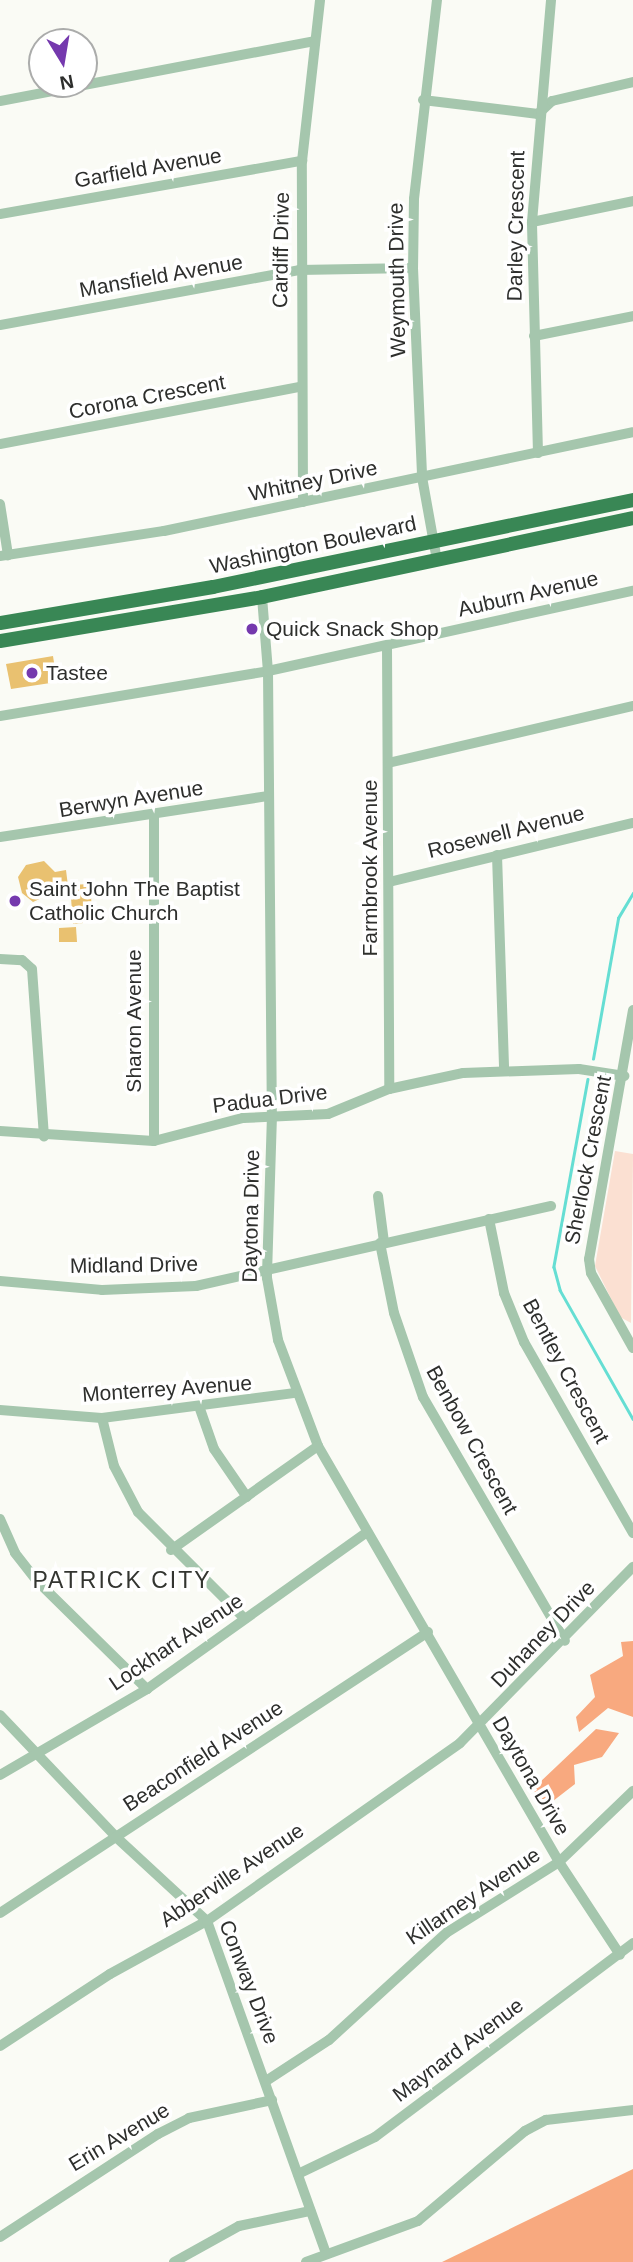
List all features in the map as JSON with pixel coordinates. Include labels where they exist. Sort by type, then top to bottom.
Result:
[{"type":"highway","name":"Washington Boulevard","points":[[0,623],[72,614],[633,499]]},
{"type":"highway","name":"Washington Boulevard","points":[[0,641],[262,597],[633,517]]},
{"type":"street","name":"Cardiff Drive","points":[[303,502],[299,270],[302,161],[320,0]]},
{"type":"street","name":"Weymouth Drive","points":[[437,0],[423,100],[413,268],[422,477],[437,560]]},
{"type":"street","name":"Darley Crescent","points":[[538,453],[532,222],[538,114],[551,0]]},
{"type":"street","points":[[0,101],[314,41]]},
{"type":"street","points":[[423,100],[538,114],[552,101],[633,82]]},
{"type":"street","name":"Garfield Avenue","points":[[0,214],[302,161]]},
{"type":"street","points":[[532,222],[633,201]]},
{"type":"street","name":"Mansfield Avenue","points":[[0,325],[299,270],[413,268]]},
{"type":"street","points":[[534,336],[633,316]]},
{"type":"street","name":"Corona Crescent","points":[[0,444],[300,387]]},
{"type":"street","name":"Whitney Drive","points":[[4,555],[164,531],[633,432]]},
{"type":"street","points":[[0,504],[4,555]]},
{"type":"street","name":"Auburn Avenue","points":[[0,716],[268,671],[633,591]]},
{"type":"street","name":"Daytona Drive","points":[[262,597],[268,671],[267,796],[272,1115],[267,1267],[278,1340],[295,1393],[318,1446],[559,1862],[620,1955]]},
{"type":"street","name":"Farmbrook Avenue","points":[[387,647],[389,1089]]},
{"type":"street","points":[[388,763],[633,706]]},
{"type":"street","name":"Berwyn Avenue","points":[[0,837],[153,816],[267,796]]},
{"type":"street","name":"Sharon Avenue","points":[[153,816],[154,1141]]},
{"type":"street","name":"Rosewell Avenue","points":[[389,882],[633,823]]},
{"type":"street","points":[[497,855],[504,1068]]},
{"type":"street","points":[[0,959],[22,961],[32,969],[44,1136]]},
{"type":"street","name":"Sherlock Crescent","points":[[633,1010],[624,1076],[589,1259],[591,1273],[629,1332],[633,1349]]},
{"type":"street","name":"Padua Drive","points":[[0,1131],[44,1136],[154,1141],[272,1115],[328,1114],[389,1089],[504,1068],[624,1076]]},
{"type":"street","name":"Benbow Crescent","points":[[378,1196],[382,1242],[394,1313],[423,1397],[565,1642]]},
{"type":"street","name":"Midland Drive","points":[[0,1281],[102,1290],[196,1286],[267,1267],[551,1206]]},
{"type":"street","name":"Bentley Crescent","points":[[489,1219],[513,1317],[633,1532]]},
{"type":"street","name":"Monterrey Avenue","points":[[0,1410],[102,1418],[200,1409],[295,1393]]},
{"type":"street","points":[[200,1409],[214,1449],[247,1497]]},
{"type":"street","points":[[102,1418],[114,1466],[138,1511],[171,1549],[246,1619]]},
{"type":"street","points":[[171,1549],[318,1446]]},
{"type":"street","points":[[0,1518],[15,1553],[36,1580],[147,1689]]},
{"type":"street","name":"Lockhart Avenue","points":[[0,1775],[147,1689],[368,1532]]},
{"type":"street","name":"Duhaney Drive","points":[[479,1726],[565,1642],[633,1567]]},
{"type":"street","name":"Beaconfield Avenue","points":[[0,1913],[428,1632]]},
{"type":"street","name":"Conway Drive","points":[[0,1715],[116,1837],[207,1921],[326,2253]]},
{"type":"street","name":"Abberville Avenue","points":[[0,2046],[110,1974],[207,1921],[479,1726]]},
{"type":"street","name":"Killarney Avenue","points":[[266,2081],[329,2040],[446,1933],[559,1862],[633,1791]]},
{"type":"street","name":"Maynard Avenue","points":[[298,2174],[375,2137],[633,1943]]},
{"type":"street","name":"Erin Avenue","points":[[0,2237],[178,2123],[272,2100]]},
{"type":"street","points":[[306,2262],[418,2221],[525,2131],[546,2120],[633,2110]]},
{"type":"street","points":[[174,2262],[239,2226],[310,2211]]},
{"type":"shaded area","points":[[615,1151],[633,1154],[631,1323],[620,1317],[595,1266]]},
{"type":"shaded area","points":[[633,1641],[633,1717],[608,1708],[579,1732],[576,1717],[595,1697],[590,1675],[623,1656],[621,1642]]},
{"type":"shaded area","points":[[596,1729],[619,1733],[602,1757],[574,1765],[575,1784],[544,1808],[534,1791],[538,1784]]},
{"type":"shaded area","points":[[633,2169],[633,2262],[442,2262]]},
{"type":"building","name":"Tastee","points":[[53,656],[57,682],[11,689],[6,664]]},
{"type":"building","points":[[44,861],[55,872],[66,870],[68,886],[33,902],[22,893],[18,877],[26,865]]},
{"type":"building","points":[[90,884],[93,922],[73,924],[70,885]]},
{"type":"building","points":[[76,927],[77,942],[59,942],[59,928]]},
{"type":"waterway","points":[[593,1059],[618,918],[633,893]]},
{"type":"waterway","points":[[588,1079],[554,1267],[560,1290],[633,1419]]},
{"type":"place","name":"Quick Snack Shop","points":[[252,629]]},
{"type":"place","name":"Tastee","points":[[32,673]]},
{"type":"place","name":"Saint John The Baptist Catholic Church","points":[[15,901]]},
{"type":"district","name":"PATRICK CITY","points":[[122,1580]]}]
